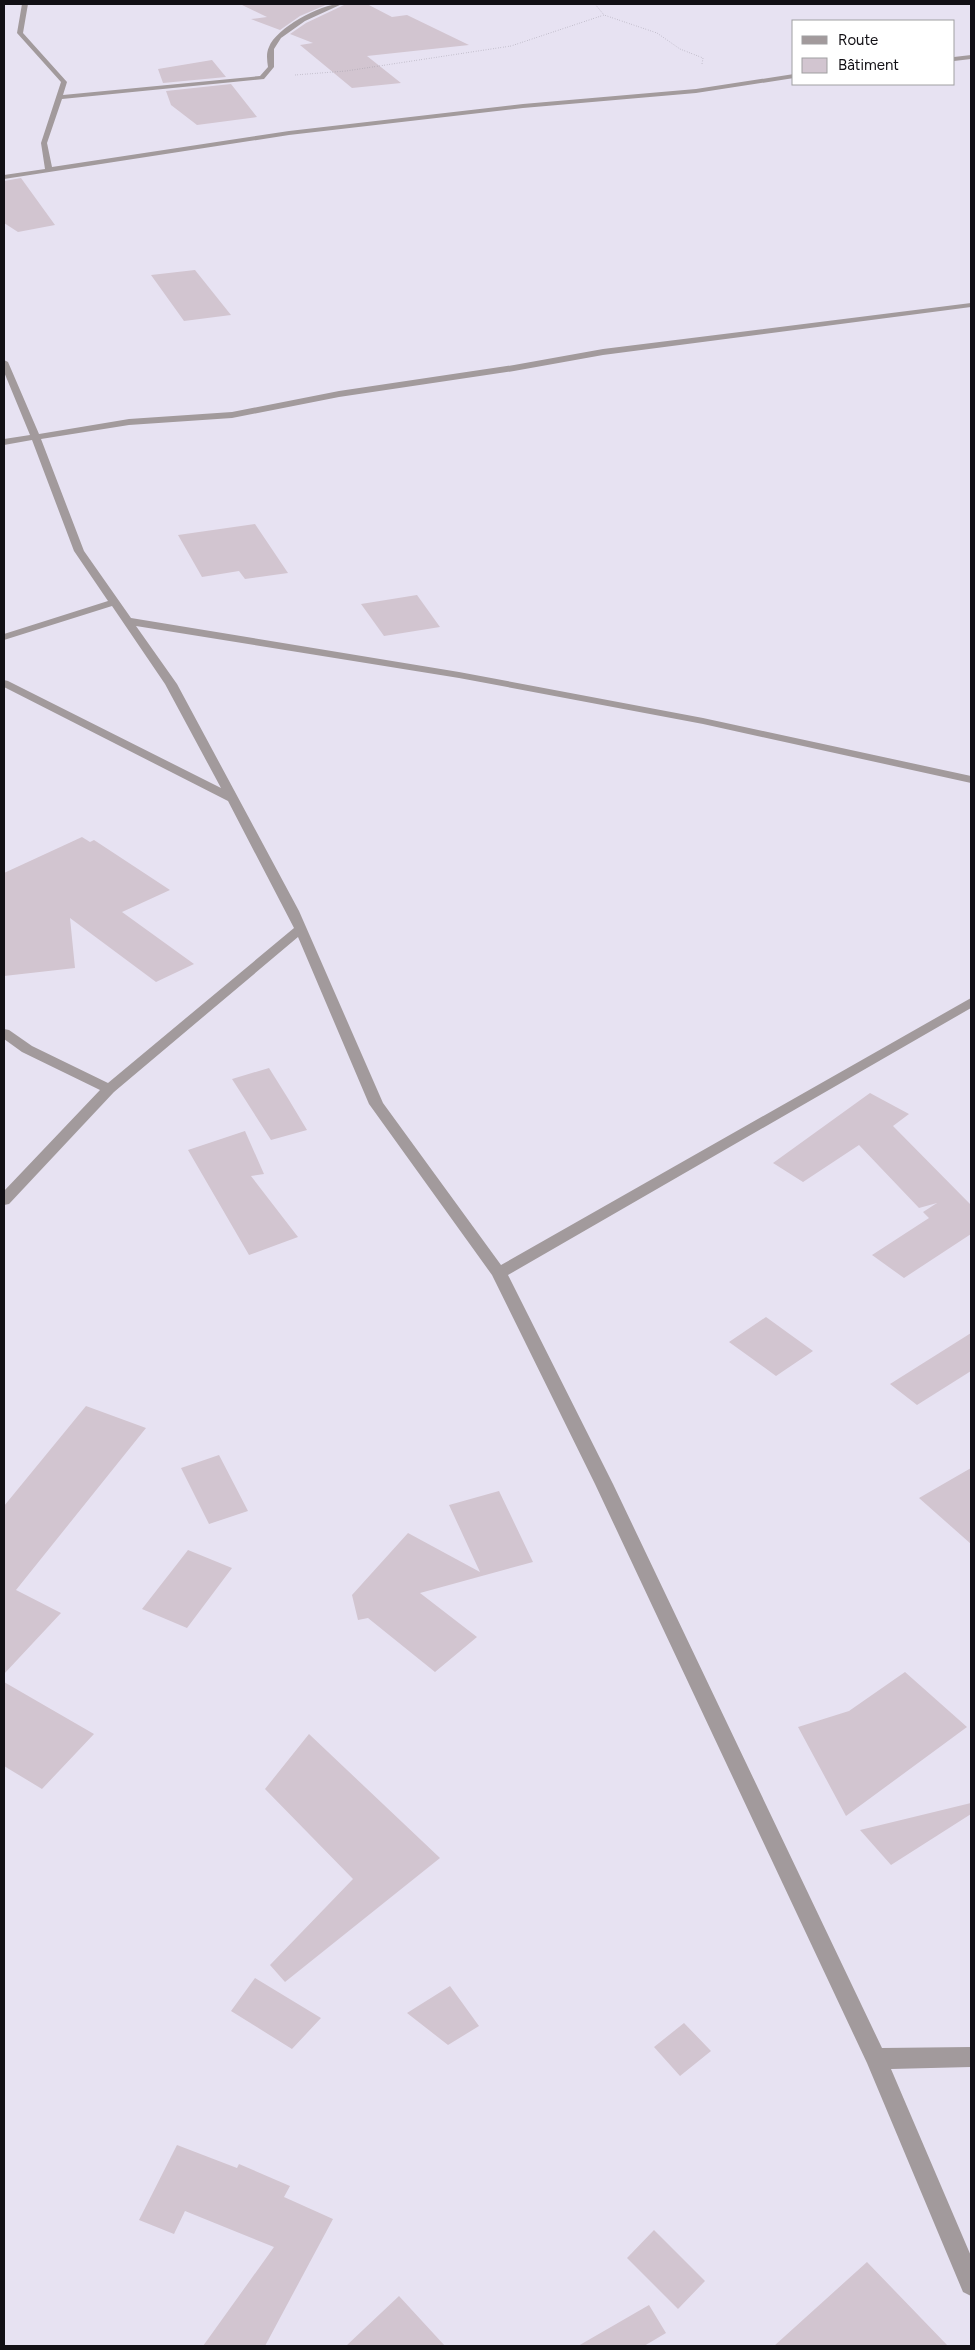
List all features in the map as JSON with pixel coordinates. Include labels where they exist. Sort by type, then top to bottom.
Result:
[{"type":"street","points":[[25,4],[20,33],[64,82],[44,143],[49,169]]},
{"type":"street","points":[[60,97],[262,78],[271,67],[270,56],[273,44],[297,22],[339,4]]},
{"type":"street","points":[[955,59],[971,57]]},
{"type":"street","points":[[4,177],[200,145],[425,116],[696,91],[792,76]]},
{"type":"street","points":[[4,442],[130,422],[232,415],[338,394],[514,368],[603,352],[971,305]]},
{"type":"street","points":[[4,362],[36,438],[79,551],[171,684],[233,799],[300,928],[376,1104],[499,1273],[604,1484],[876,2059],[971,2284]]},
{"type":"street","points":[[4,637],[114,602]]},
{"type":"street","points":[[127,621],[459,675],[702,721],[971,778]]},
{"type":"street","points":[[4,683],[233,799]]},
{"type":"street","points":[[4,1200],[109,1089],[300,928]]},
{"type":"street","points":[[499,1273],[971,1002]]},
{"type":"street","points":[[4,1033],[27,1049],[109,1089]]},
{"type":"street","points":[[876,2059],[971,2057]]},
{"type":"path","points":[[596,4],[604,16]]},
{"type":"path","points":[[262,78],[346,71],[511,46],[604,16],[656,33],[680,48],[703,58],[696,91]]},
{"type":"building","points":[[240,4],[328,4],[300,16],[280,30],[251,19],[267,17]]},
{"type":"building","points":[[367,4],[392,17],[407,15],[469,45],[367,56],[401,83],[352,88],[300,45],[313,43],[290,34],[306,23],[344,5]]},
{"type":"building","points":[[212,60],[226,77],[163,83],[158,69]]},
{"type":"building","points":[[231,84],[257,117],[197,125],[171,105],[166,91]]},
{"type":"building","points":[[21,178],[55,225],[18,232],[4,223],[4,181]]},
{"type":"building","points":[[195,270],[231,315],[184,321],[151,275]]},
{"type":"building","points":[[255,524],[288,573],[245,579],[239,571],[202,577],[178,535]]},
{"type":"building","points":[[417,595],[440,627],[384,636],[361,604]]},
{"type":"building","points":[[82,837],[90,842],[94,840],[170,890],[122,912],[194,964],[156,982],[70,918],[75,968],[4,976],[4,873]]},
{"type":"building","points":[[269,1068],[307,1130],[271,1140],[232,1079]]},
{"type":"building","points":[[870,1093],[909,1114],[893,1126],[971,1205],[971,1234],[904,1278],[872,1255],[929,1218],[923,1212],[937,1203],[919,1208],[859,1145],[803,1182],[773,1163]]},
{"type":"building","points":[[245,1131],[264,1174],[251,1176],[298,1237],[249,1255],[188,1150]]},
{"type":"building","points":[[766,1317],[813,1351],[776,1376],[729,1342]]},
{"type":"building","points":[[971,1333],[971,1371],[917,1405],[890,1384]]},
{"type":"building","points":[[86,1406],[146,1428],[16,1590],[61,1613],[4,1674],[4,1506]]},
{"type":"building","points":[[219,1455],[248,1511],[209,1524],[181,1468]]},
{"type":"building","points":[[971,1468],[971,1544],[919,1498]]},
{"type":"building","points":[[499,1491],[533,1562],[420,1593],[477,1637],[435,1672],[368,1618],[358,1620],[352,1595],[408,1533],[480,1572],[449,1505]]},
{"type":"building","points":[[188,1550],[232,1568],[187,1628],[142,1609]]},
{"type":"building","points":[[905,1672],[967,1727],[846,1816],[798,1727],[849,1711]]},
{"type":"building","points":[[4,1682],[94,1734],[42,1789],[4,1766]]},
{"type":"building","points":[[309,1734],[440,1858],[285,1982],[270,1965],[353,1879],[265,1789]]},
{"type":"building","points":[[971,1803],[971,1814],[891,1865],[860,1830]]},
{"type":"building","points":[[255,1978],[321,2018],[292,2049],[231,2011]]},
{"type":"building","points":[[450,1986],[479,2026],[448,2045],[407,2013]]},
{"type":"building","points":[[684,2023],[711,2051],[680,2076],[654,2047]]},
{"type":"building","points":[[177,2145],[237,2168],[239,2164],[290,2186],[284,2197],[333,2219],[265,2346],[203,2346],[274,2247],[185,2211],[174,2234],[139,2220]]},
{"type":"building","points":[[654,2230],[705,2281],[678,2309],[627,2258]]},
{"type":"building","points":[[867,2262],[948,2346],[774,2346]]},
{"type":"building","points":[[399,2296],[445,2346],[346,2346]]},
{"type":"building","points":[[649,2305],[666,2333],[644,2346],[578,2346]]}]
